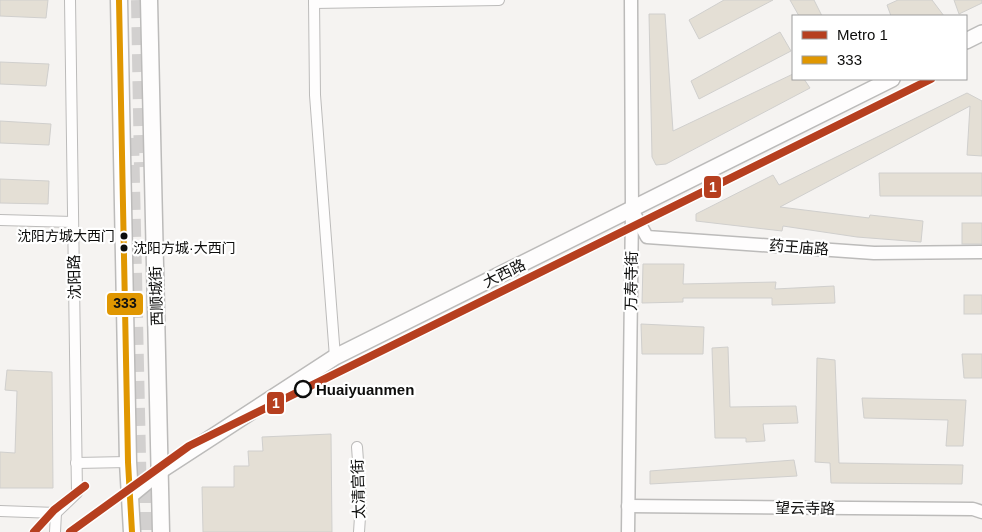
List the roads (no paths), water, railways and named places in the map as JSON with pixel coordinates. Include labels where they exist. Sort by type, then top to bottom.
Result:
[{"type":"main road","name":"西顺城街","points":[[120,0],[128,462],[132,494],[132,532]]},
{"type":"main road","name":"西顺城街","points":[[149,0],[161,532]]},
{"type":"main road","points":[[967,40],[982,33]]},
{"type":"main road","name":"大西路","points":[[132,494],[160,471],[335,357],[890,80]]},
{"type":"street","name":"沈阳路","points":[[56,512],[77,493],[70,0]]},
{"type":"street","points":[[335,357],[315,95],[314,1],[499,0]]},
{"type":"street","name":"万寿寺街","points":[[628,532],[632,210],[631,0]]},
{"type":"street","name":"药王庙路","points":[[632,210],[647,237],[874,253],[982,252]]},
{"type":"street","points":[[0,220],[73,222]]},
{"type":"street","name":"太清宫街","points":[[357,447],[361,502],[359,532]]},
{"type":"street","points":[[76,463],[128,462]]},
{"type":"street","name":"望云寺路","points":[[628,506],[973,510],[982,512]]},
{"type":"street","points":[[0,510],[56,512],[55,532]]},
{"type":"tunnel","points":[[140,0],[143,167]]},
{"type":"tunnel","points":[[130,138],[138,502]]},
{"type":"tunnel","points":[[148,485],[148,532]]},
{"type":"metro line","name":"1","points":[[70,532],[189,446],[929,80]]},
{"type":"metro line","name":"1","points":[[34,532],[54,510],[85,486]]},
{"type":"place","name":"沈阳方城大西门","points":[[124,236]]},
{"type":"place","name":"沈阳方城·大西门","points":[[124,248]]},
{"type":"place","name":"Huaiyuanmen","points":[[303,389]]}]
